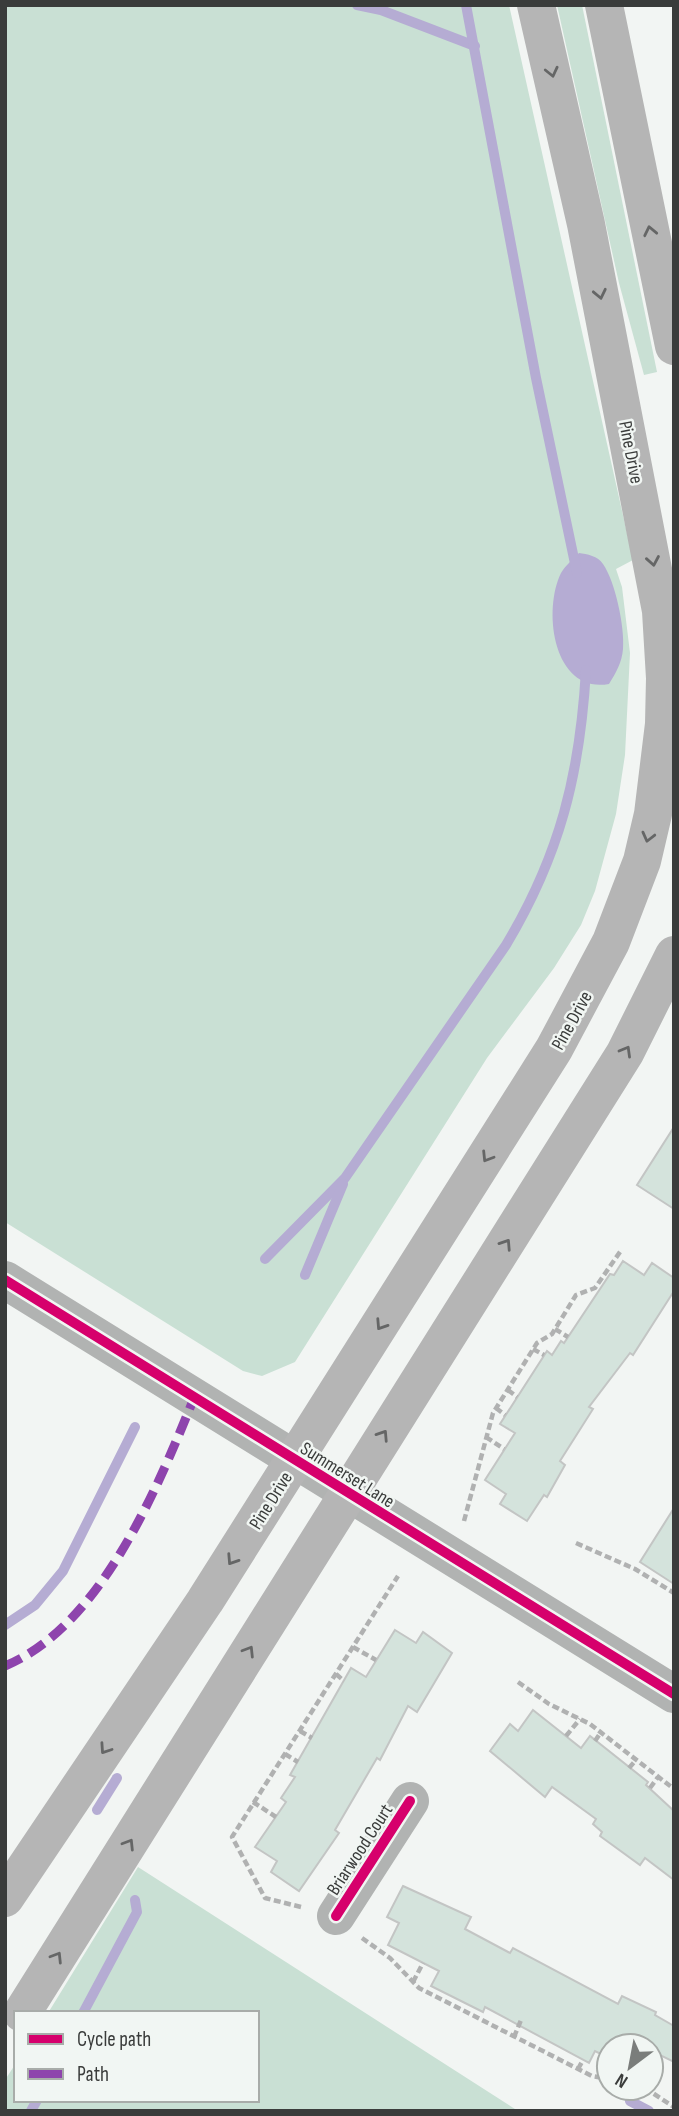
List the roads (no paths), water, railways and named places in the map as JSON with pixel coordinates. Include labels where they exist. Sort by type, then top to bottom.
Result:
[{"type":"main road","name":"Pine Drive","points":[[5,1898],[205,1601],[568,1024],[628,903],[653,814],[665,709],[663,640],[657,584],[580,198],[536,5]]},
{"type":"main road","points":[[604,5],[674,346]]},
{"type":"main road","points":[[23,2011],[625,1053],[674,955]]},
{"type":"street","name":"Summerset Lane","points":[[5,1280],[674,1695]]},
{"type":"street","name":"Briarwood Court","points":[[334,1920],[410,1801]]},
{"type":"waterway","points":[[357,5],[381,10],[475,46]]},
{"type":"waterway","points":[[466,5],[536,378],[577,573]]},
{"type":"waterway","points":[[265,1259],[345,1178],[506,945],[525,912],[564,813],[579,744],[586,670]]},
{"type":"waterway","points":[[305,1275],[343,1184]]},
{"type":"waterway","points":[[5,1625],[35,1605],[63,1571],[135,1427]]},
{"type":"waterway","points":[[97,1810],[117,1778]]},
{"type":"waterway","points":[[84,2011],[137,1912],[135,1900]]},
{"type":"waterway","points":[[31,2111],[36,2102]]},
{"type":"waterway","points":[[632,2102],[649,2111]]}]
